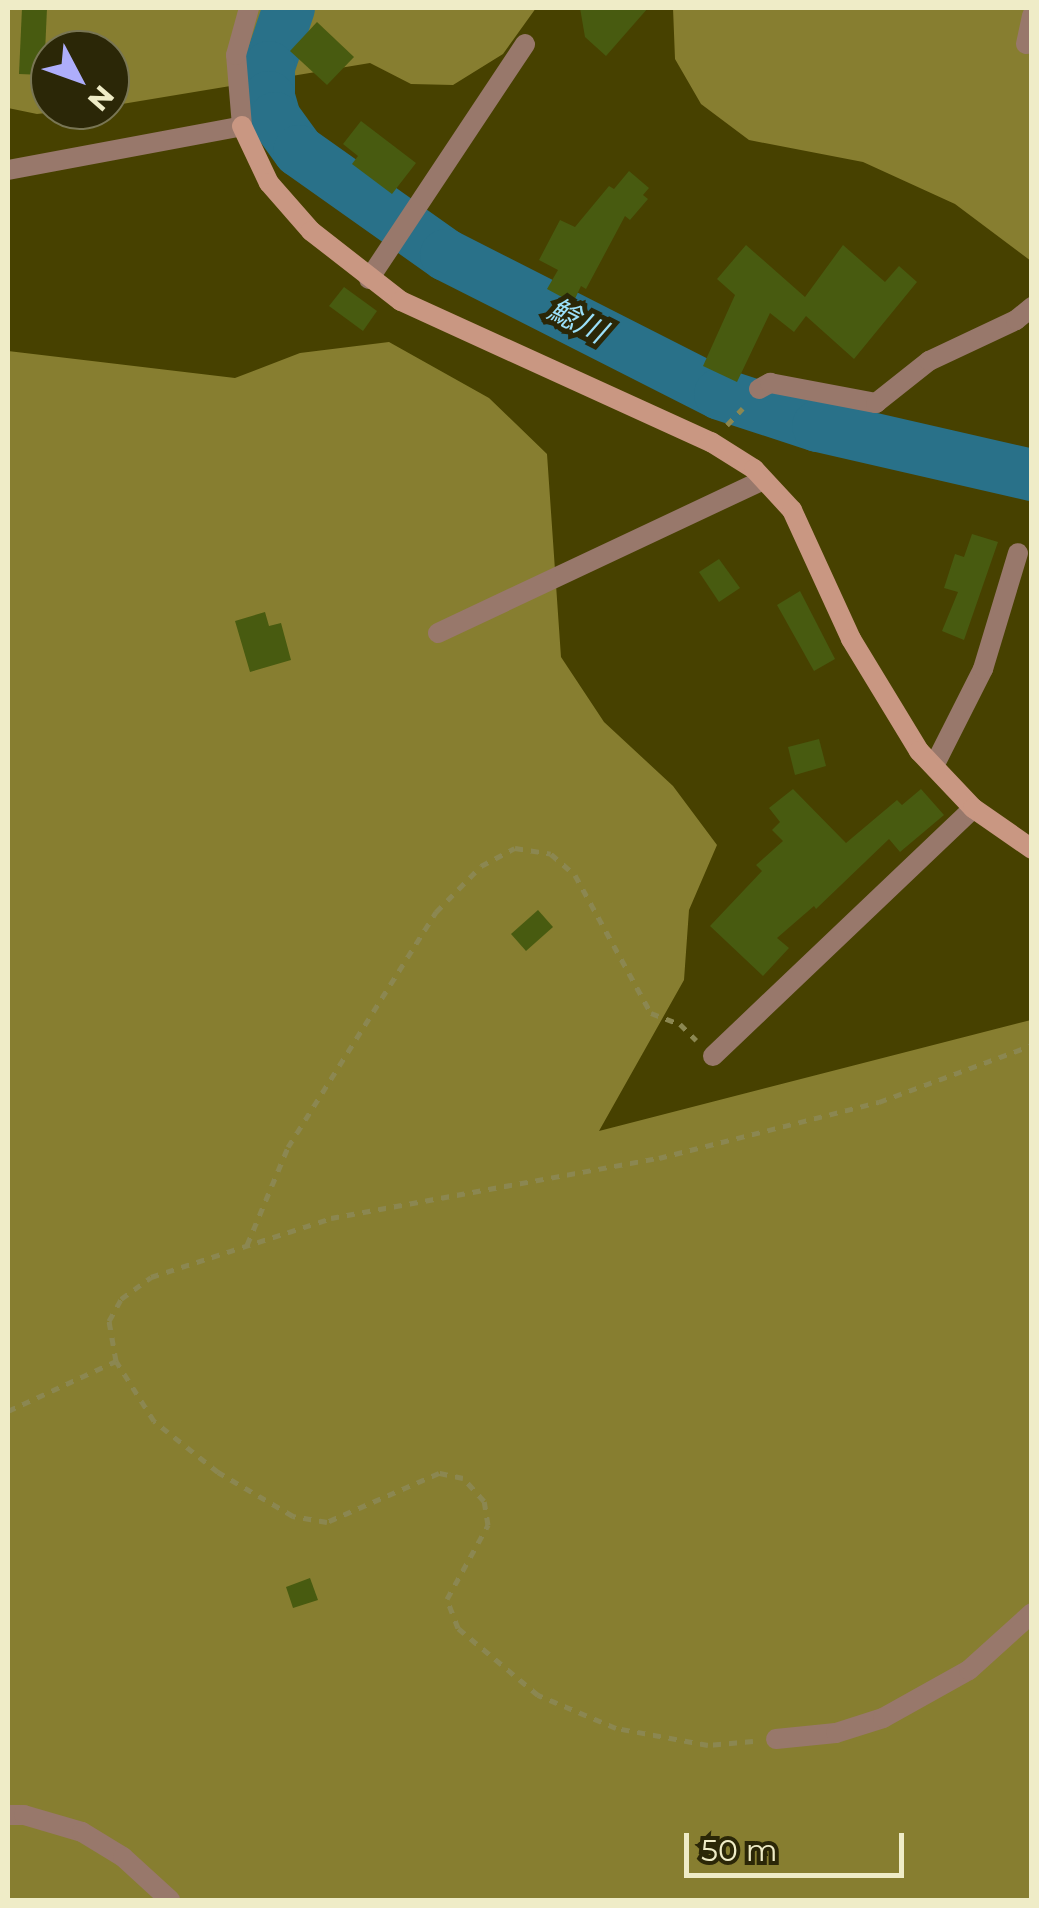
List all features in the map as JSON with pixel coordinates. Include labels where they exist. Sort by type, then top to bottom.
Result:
[{"type":"street","points":[[249,8],[236,55],[242,126],[268,183],[311,231],[401,301],[711,442],[763,480],[792,510],[851,639],[919,751],[973,808],[1032,849]]},
{"type":"street","points":[[1026,44],[1032,16]]},
{"type":"street","points":[[369,279],[526,44]]},
{"type":"street","points":[[8,170],[242,126]]},
{"type":"street","points":[[759,389],[770,383],[876,403],[929,360],[1016,320],[1032,308]]},
{"type":"street","points":[[438,633],[763,480]]},
{"type":"street","points":[[934,766],[982,669],[1018,554]]},
{"type":"street","points":[[713,1056],[973,808]]},
{"type":"street","points":[[776,1738],[836,1733],[884,1718],[969,1670],[1032,1613]]},
{"type":"street","points":[[8,1816],[24,1815],[82,1832],[123,1857],[170,1900]]},
{"type":"path","points":[[247,1246],[288,1147],[436,912],[481,866],[516,848],[551,854],[575,875],[651,1013],[680,1024],[713,1056]]},
{"type":"path","points":[[776,1738],[708,1745],[616,1728],[538,1696],[458,1628],[447,1600],[488,1525],[484,1500],[463,1478],[439,1473],[327,1522],[293,1516],[218,1472],[154,1420],[116,1361],[109,1321],[121,1299],[151,1278],[331,1218],[659,1158],[842,1111],[1032,1045]]},
{"type":"path","points":[[8,1412],[116,1361]]},
{"type":"shaded area","points":[[8,8],[536,8],[503,54],[453,85],[411,84],[370,63],[130,103],[130,30],[30,30],[30,113],[8,108]]},
{"type":"shaded area","points":[[673,8],[1031,8],[1031,261],[955,204],[863,162],[749,140],[701,104],[675,59]]},
{"type":"shaded area","points":[[389,342],[489,398],[547,454],[561,657],[604,722],[673,786],[717,845],[689,910],[684,980],[599,1131],[1031,1020],[1031,1900],[8,1900],[8,351],[235,378],[300,353]]},
{"type":"building","points":[[22,8],[47,8],[46,30],[30,30],[30,74],[19,74]]},
{"type":"building","points":[[580,8],[648,8],[606,56],[585,37]]},
{"type":"building","points":[[317,22],[354,57],[327,85],[290,51]]},
{"type":"building","points":[[361,121],[416,163],[392,194],[352,164],[358,156],[343,144]]},
{"type":"building","points":[[629,171],[649,188],[643,195],[648,199],[630,220],[625,216],[586,289],[581,286],[573,303],[547,289],[558,270],[539,260],[560,220],[575,227],[609,186],[614,189]]},
{"type":"building","points":[[746,245],[805,297],[843,245],[885,282],[899,266],[917,282],[854,359],[806,316],[794,332],[770,313],[737,382],[703,366],[735,295],[717,279]]},
{"type":"building","points":[[344,287],[377,311],[363,331],[329,306]]},
{"type":"building","points":[[972,534],[998,542],[964,640],[942,631],[958,592],[944,588],[955,554],[964,557]]},
{"type":"building","points":[[719,559],[740,588],[719,602],[699,572]]},
{"type":"building","points":[[800,591],[835,659],[814,671],[777,605]]},
{"type":"building","points":[[265,612],[269,626],[281,623],[291,660],[250,672],[235,621]]},
{"type":"building","points":[[819,739],[826,766],[795,775],[788,747]]},
{"type":"building","points":[[793,789],[846,843],[897,800],[902,805],[921,789],[944,815],[900,852],[889,839],[816,909],[814,906],[777,938],[789,948],[763,976],[710,926],[762,871],[756,865],[783,841],[772,830],[780,822],[769,808]]},
{"type":"building","points":[[538,910],[553,927],[526,951],[511,934]]},
{"type":"building","points":[[310,1578],[318,1600],[293,1608],[286,1587]]},
{"type":"waterway","name":"鯰川","points":[[289,8],[269,67],[269,97],[275,118],[299,151],[446,255],[720,394],[818,426],[1032,475]]}]
